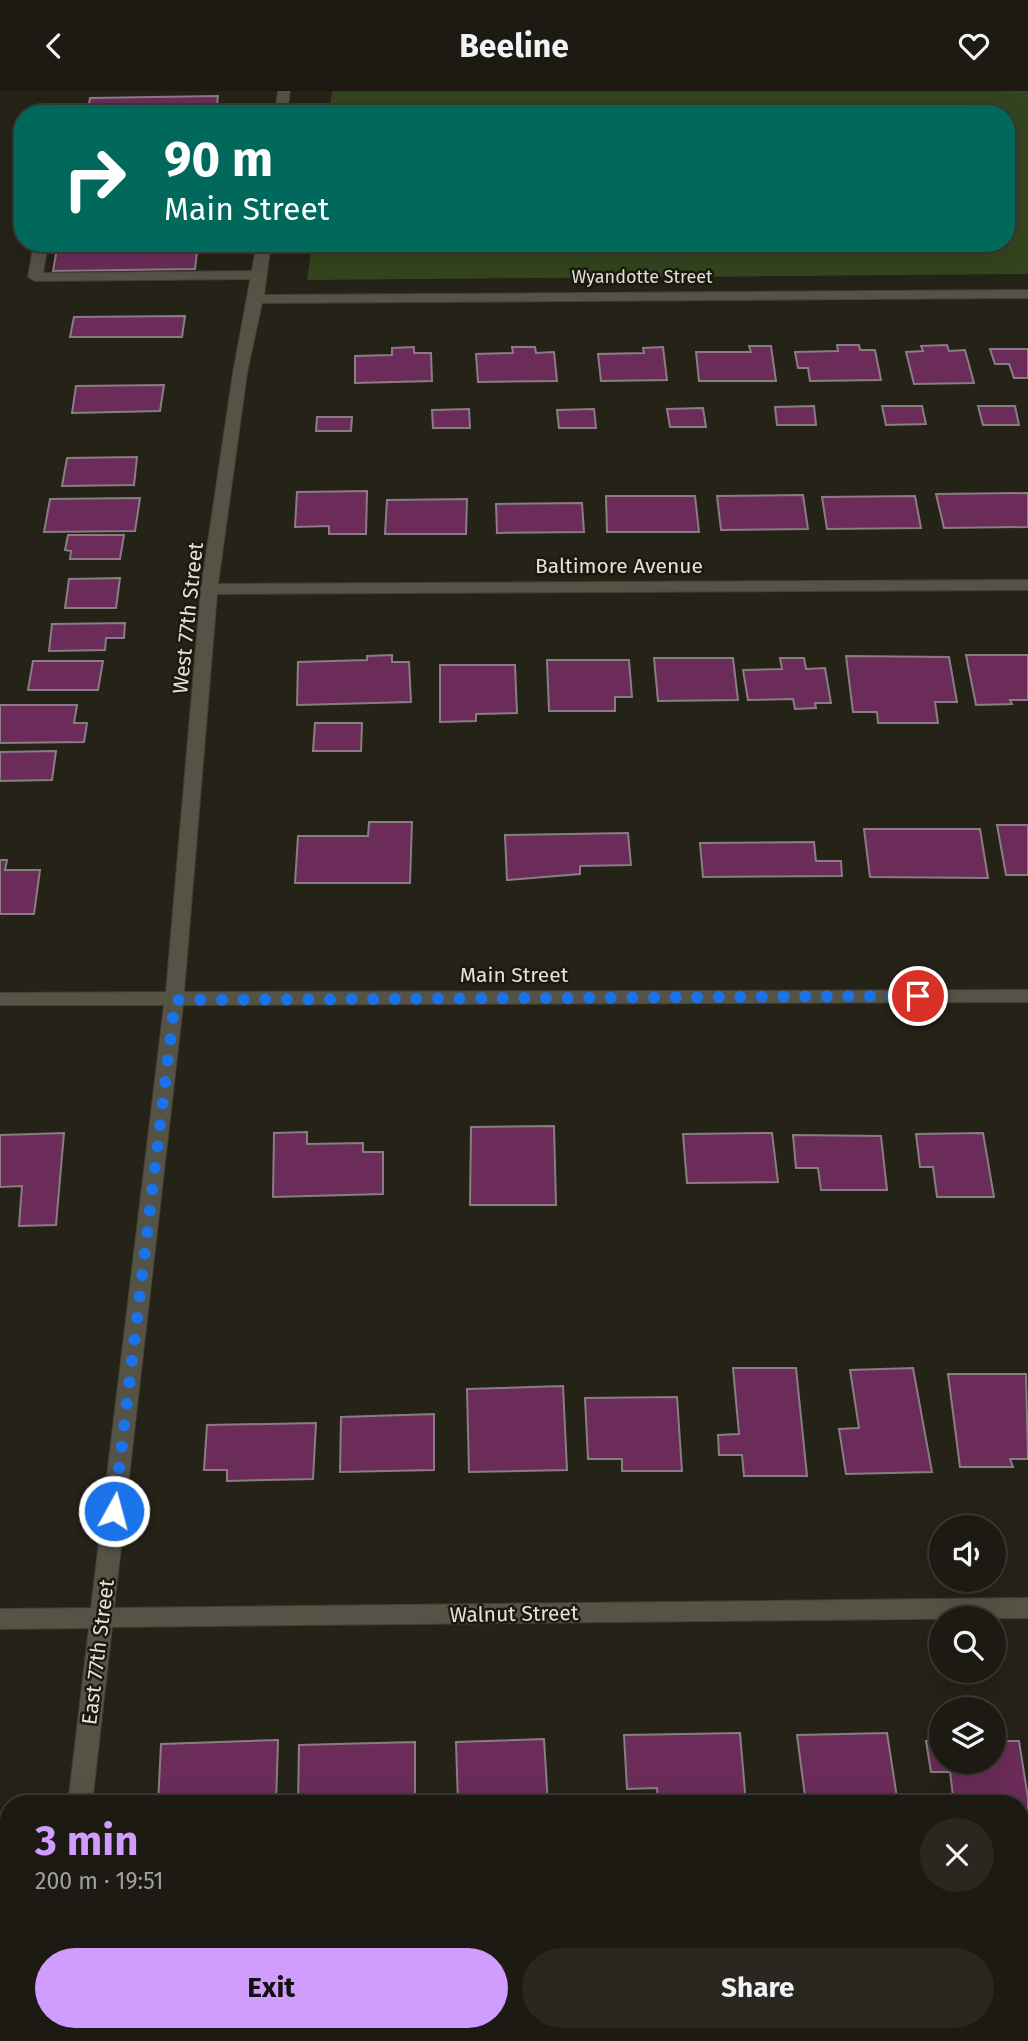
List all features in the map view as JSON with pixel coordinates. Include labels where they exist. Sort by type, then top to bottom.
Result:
[{"type":"street","points":[[39,252],[35,277],[260,275]]},
{"type":"street","name":"West 77th Street","points":[[175,1000],[209,589],[240,373],[263,252]]},
{"type":"street","name":"Wyandotte Street","points":[[256,299],[1028,294]]},
{"type":"street","name":"Baltimore Avenue","points":[[209,589],[1028,585]]},
{"type":"street","name":"Main Street","points":[[0,999],[1028,996]]},
{"type":"street","name":"East 77th Street","points":[[81,1795],[175,1000]]},
{"type":"street","name":"Walnut Street","points":[[0,1619],[1028,1608]]},
{"type":"green space","points":[[332,91],[1028,91],[1028,274],[307,280],[311,252],[1015,252],[1015,105],[330,105]]},
{"type":"building","points":[[218,96],[217,105],[89,105],[90,98]]},
{"type":"building","points":[[56,252],[197,252],[195,269],[53,271]]},
{"type":"building","points":[[185,316],[182,337],[70,337],[74,317]]},
{"type":"building","points":[[837,345],[859,345],[860,350],[875,350],[881,380],[810,381],[808,368],[798,368],[795,352],[838,351]]},
{"type":"building","points":[[947,345],[949,351],[965,350],[974,383],[914,384],[906,352],[923,351],[921,346]]},
{"type":"building","points":[[749,346],[771,346],[776,381],[699,381],[696,352],[751,352]]},
{"type":"building","points":[[414,347],[414,353],[431,353],[432,381],[355,383],[355,356],[392,355],[392,348]]},
{"type":"building","points":[[512,347],[535,347],[536,353],[554,352],[557,381],[478,382],[476,354],[513,353]]},
{"type":"building","points":[[663,347],[667,380],[601,381],[598,354],[644,353],[643,348]]},
{"type":"building","points":[[990,349],[1028,349],[1028,378],[1014,378],[1009,364],[995,364]]},
{"type":"building","points":[[164,385],[160,411],[72,413],[76,386]]},
{"type":"building","points":[[814,406],[816,425],[777,425],[775,407]]},
{"type":"building","points":[[882,406],[922,406],[926,424],[886,425]]},
{"type":"building","points":[[978,406],[1015,406],[1019,425],[983,425]]},
{"type":"building","points":[[703,408],[706,427],[670,427],[667,409]]},
{"type":"building","points":[[469,409],[470,428],[433,428],[432,410]]},
{"type":"building","points":[[594,409],[596,428],[559,428],[557,410]]},
{"type":"building","points":[[317,417],[352,417],[351,431],[316,431]]},
{"type":"building","points":[[137,457],[134,485],[62,486],[67,458]]},
{"type":"building","points":[[367,491],[366,534],[329,534],[329,526],[295,527],[297,492]]},
{"type":"building","points":[[1028,493],[1028,527],[944,528],[936,494]]},
{"type":"building","points":[[803,495],[808,529],[721,530],[717,496]]},
{"type":"building","points":[[606,496],[695,496],[699,532],[607,532]]},
{"type":"building","points":[[915,496],[921,528],[827,529],[822,497]]},
{"type":"building","points":[[140,498],[135,531],[44,532],[50,499]]},
{"type":"building","points":[[467,499],[466,534],[385,534],[387,500]]},
{"type":"building","points":[[582,503],[584,532],[497,533],[496,504]]},
{"type":"building","points":[[68,535],[124,535],[120,559],[70,559],[71,551],[65,550]]},
{"type":"building","points":[[120,578],[116,608],[65,608],[69,579]]},
{"type":"building","points":[[125,623],[124,638],[106,638],[105,650],[49,651],[52,624]]},
{"type":"building","points":[[392,655],[392,662],[409,662],[411,702],[297,705],[298,662],[367,660],[367,656]]},
{"type":"building","points":[[966,655],[1028,655],[1028,700],[1010,700],[1012,704],[976,705]]},
{"type":"building","points":[[846,656],[949,657],[957,702],[935,702],[938,723],[878,723],[877,712],[853,712]]},
{"type":"building","points":[[654,658],[733,658],[738,700],[658,701]]},
{"type":"building","points":[[780,658],[804,658],[806,669],[825,668],[831,703],[815,703],[816,708],[795,709],[793,699],[748,700],[743,670],[782,669]]},
{"type":"building","points":[[547,660],[629,660],[632,697],[615,697],[615,711],[549,711]]},
{"type":"building","points":[[33,661],[103,661],[98,690],[28,690]]},
{"type":"building","points":[[440,665],[515,665],[517,713],[476,714],[476,721],[440,722]]},
{"type":"building","points":[[0,705],[77,705],[74,723],[87,723],[84,742],[0,743]]},
{"type":"building","points":[[315,723],[362,723],[361,751],[313,751]]},
{"type":"building","points":[[56,751],[52,780],[0,781],[0,752]]},
{"type":"building","points":[[369,822],[412,822],[410,883],[295,883],[298,836],[368,836]]},
{"type":"building","points":[[997,825],[1028,825],[1028,875],[1006,875]]},
{"type":"building","points":[[864,829],[980,829],[988,878],[870,877]]},
{"type":"building","points":[[628,833],[631,865],[580,866],[580,874],[507,880],[505,835]]},
{"type":"building","points":[[814,842],[816,861],[841,861],[842,876],[703,877],[700,843]]},
{"type":"building","points":[[0,860],[7,860],[5,870],[40,870],[34,914],[0,914]]},
{"type":"building","points":[[554,1126],[556,1205],[470,1205],[471,1127]]},
{"type":"building","points":[[307,1132],[307,1144],[363,1143],[363,1152],[383,1152],[383,1194],[273,1197],[274,1133]]},
{"type":"building","points":[[64,1133],[56,1225],[19,1226],[22,1186],[0,1187],[0,1135]]},
{"type":"building","points":[[772,1133],[778,1182],[687,1183],[683,1134]]},
{"type":"building","points":[[983,1133],[994,1197],[937,1197],[933,1167],[920,1167],[916,1134]]},
{"type":"building","points":[[793,1135],[881,1136],[887,1190],[821,1190],[818,1168],[796,1168]]},
{"type":"building","points":[[733,1368],[796,1368],[807,1476],[744,1476],[742,1455],[719,1455],[718,1435],[739,1434]]},
{"type":"building","points":[[913,1368],[932,1472],[846,1474],[839,1429],[859,1428],[850,1370]]},
{"type":"building","points":[[948,1374],[1026,1374],[1028,1459],[1010,1459],[1013,1467],[960,1467]]},
{"type":"building","points":[[563,1386],[567,1470],[469,1472],[467,1389]]},
{"type":"building","points":[[677,1397],[682,1471],[622,1471],[622,1459],[588,1459],[585,1398]]},
{"type":"building","points":[[434,1414],[434,1470],[340,1472],[341,1417]]},
{"type":"building","points":[[316,1423],[313,1479],[227,1481],[227,1470],[204,1470],[207,1425]]},
{"type":"building","points":[[740,1733],[745,1795],[657,1795],[657,1788],[627,1789],[624,1735]]},
{"type":"building","points":[[887,1733],[897,1795],[805,1795],[797,1735]]},
{"type":"building","points":[[544,1739],[547,1795],[458,1795],[456,1742]]},
{"type":"building","points":[[278,1740],[276,1795],[158,1795],[161,1744]]},
{"type":"building","points":[[1006,1741],[1019,1741],[1028,1795],[953,1795],[950,1774],[1006,1774]]},
{"type":"building","points":[[415,1742],[415,1795],[298,1795],[299,1745]]},
{"type":"route","points":[[114,1511],[175,1000],[918,996]]}]
